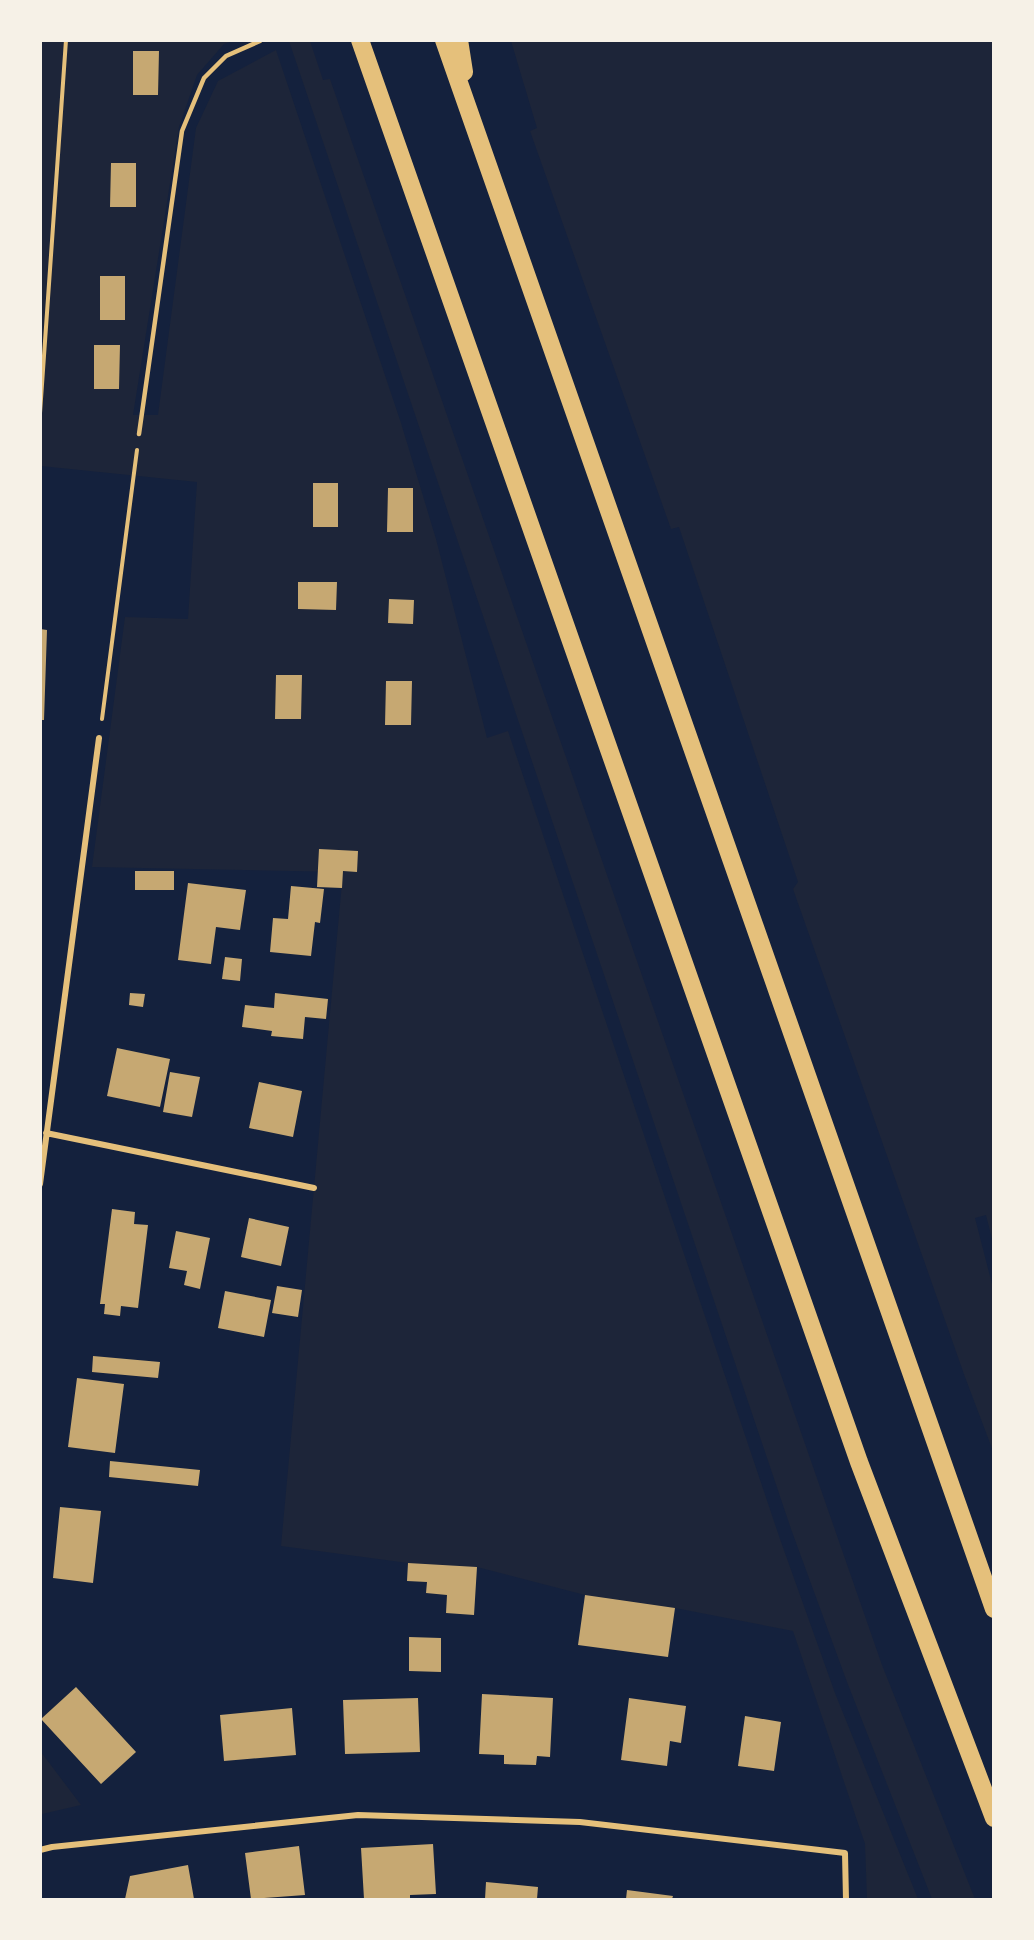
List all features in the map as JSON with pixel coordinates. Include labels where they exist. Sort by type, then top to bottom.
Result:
[{"type":"highway","points":[[360,40],[859,1462],[993,1818]]},
{"type":"highway","points":[[444,40],[993,1609]]},
{"type":"highway","points":[[459,40],[473,124]]},
{"type":"street","points":[[40,1184],[99,738]]},
{"type":"street","points":[[46,1133],[314,1188]]},
{"type":"street","points":[[40,1850],[358,1815],[580,1822],[845,1853],[846,1899]]},
{"type":"lane","points":[[139,434],[182,130],[204,78],[226,56],[260,41]]},
{"type":"path","points":[[40,413],[66,40]]},
{"type":"path","points":[[99,738],[139,434]]},
{"type":"shaded area","points":[[40,41],[233,41],[224,44],[197,75],[179,127],[133,415],[158,415],[196,128],[218,81],[276,50],[401,423],[436,539],[487,738],[508,731],[780,1539],[835,1693],[918,1899],[867,1899],[865,1844],[793,1631],[675,1608],[585,1595],[477,1567],[408,1563],[281,1546],[343,872],[92,867],[125,617],[188,619],[197,482],[41,466]]},
{"type":"shaded area","points":[[289,41],[310,41],[323,80],[330,79],[882,1665],[975,1899],[932,1899],[847,1682],[791,1529]]},
{"type":"shaded area","points":[[511,41],[993,41],[993,1243],[986,1215],[975,1218],[993,1288],[993,1451],[793,889],[798,882],[679,527],[671,529],[530,131],[537,128]]},
{"type":"shaded area","points":[[41,1752],[81,1805],[42,1814],[40,1812]]},
{"type":"building","points":[[133,51],[159,51],[158,95],[133,95]]},
{"type":"building","points":[[111,163],[136,163],[136,207],[110,207]]},
{"type":"building","points":[[100,276],[125,276],[125,320],[100,320]]},
{"type":"building","points":[[94,345],[120,345],[119,389],[94,389]]},
{"type":"building","points":[[313,483],[338,483],[338,527],[313,527]]},
{"type":"building","points":[[388,488],[413,488],[413,532],[387,532]]},
{"type":"building","points":[[298,582],[337,582],[336,610],[298,609]]},
{"type":"building","points":[[389,599],[414,600],[413,624],[388,623]]},
{"type":"building","points":[[40,629],[47,630],[44,720],[40,720]]},
{"type":"building","points":[[276,675],[302,675],[301,719],[275,719]]},
{"type":"building","points":[[386,681],[412,681],[411,725],[385,725]]},
{"type":"building","points":[[319,849],[358,851],[357,872],[343,871],[342,888],[317,887]]},
{"type":"building","points":[[135,871],[174,871],[174,890],[135,890]]},
{"type":"building","points":[[188,883],[246,890],[240,930],[216,927],[211,964],[178,960]]},
{"type":"building","points":[[291,886],[324,889],[320,923],[315,922],[311,956],[270,952],[273,918],[288,919]]},
{"type":"building","points":[[225,957],[242,959],[240,981],[222,979]]},
{"type":"building","points":[[130,993],[145,994],[143,1007],[129,1005]]},
{"type":"building","points":[[275,993],[328,999],[326,1019],[305,1017],[303,1039],[271,1036],[272,1031],[242,1027],[245,1005],[274,1008]]},
{"type":"building","points":[[117,1048],[170,1059],[160,1107],[107,1096]]},
{"type":"building","points":[[170,1072],[200,1077],[192,1117],[163,1112]]},
{"type":"building","points":[[259,1082],[302,1091],[293,1137],[249,1128]]},
{"type":"building","points":[[112,1209],[135,1212],[134,1224],[148,1225],[138,1308],[121,1306],[120,1316],[104,1314],[105,1304],[100,1304]]},
{"type":"building","points":[[249,1218],[289,1227],[281,1266],[241,1257]]},
{"type":"building","points":[[176,1231],[210,1238],[200,1289],[184,1285],[187,1271],[169,1268]]},
{"type":"building","points":[[277,1286],[302,1290],[298,1317],[272,1313]]},
{"type":"building","points":[[225,1291],[271,1300],[264,1337],[218,1328]]},
{"type":"building","points":[[93,1356],[160,1362],[158,1378],[92,1372]]},
{"type":"building","points":[[77,1378],[124,1384],[115,1453],[68,1447]]},
{"type":"building","points":[[110,1461],[200,1470],[198,1486],[109,1477]]},
{"type":"building","points":[[60,1507],[101,1511],[93,1583],[53,1578]]},
{"type":"building","points":[[408,1563],[477,1567],[474,1615],[446,1613],[447,1595],[426,1593],[427,1582],[407,1581]]},
{"type":"building","points":[[585,1595],[675,1608],[668,1657],[578,1645]]},
{"type":"building","points":[[409,1637],[441,1638],[441,1672],[409,1671]]},
{"type":"building","points":[[76,1687],[136,1752],[101,1784],[41,1719]]},
{"type":"building","points":[[482,1694],[553,1698],[550,1757],[537,1756],[536,1765],[504,1764],[504,1755],[479,1754]]},
{"type":"building","points":[[418,1698],[420,1752],[345,1754],[343,1700]]},
{"type":"building","points":[[629,1698],[686,1706],[681,1743],[670,1741],[667,1766],[621,1760]]},
{"type":"building","points":[[292,1708],[296,1755],[224,1761],[220,1715]]},
{"type":"building","points":[[745,1716],[781,1722],[774,1771],[738,1766]]},
{"type":"building","points":[[433,1844],[436,1894],[410,1895],[410,1899],[364,1899],[361,1848]]},
{"type":"building","points":[[299,1846],[305,1895],[251,1899],[245,1853]]},
{"type":"building","points":[[188,1865],[194,1899],[125,1899],[130,1876]]},
{"type":"building","points":[[486,1882],[538,1887],[537,1899],[485,1899]]},
{"type":"building","points":[[627,1890],[673,1896],[672,1899],[626,1899]]}]
